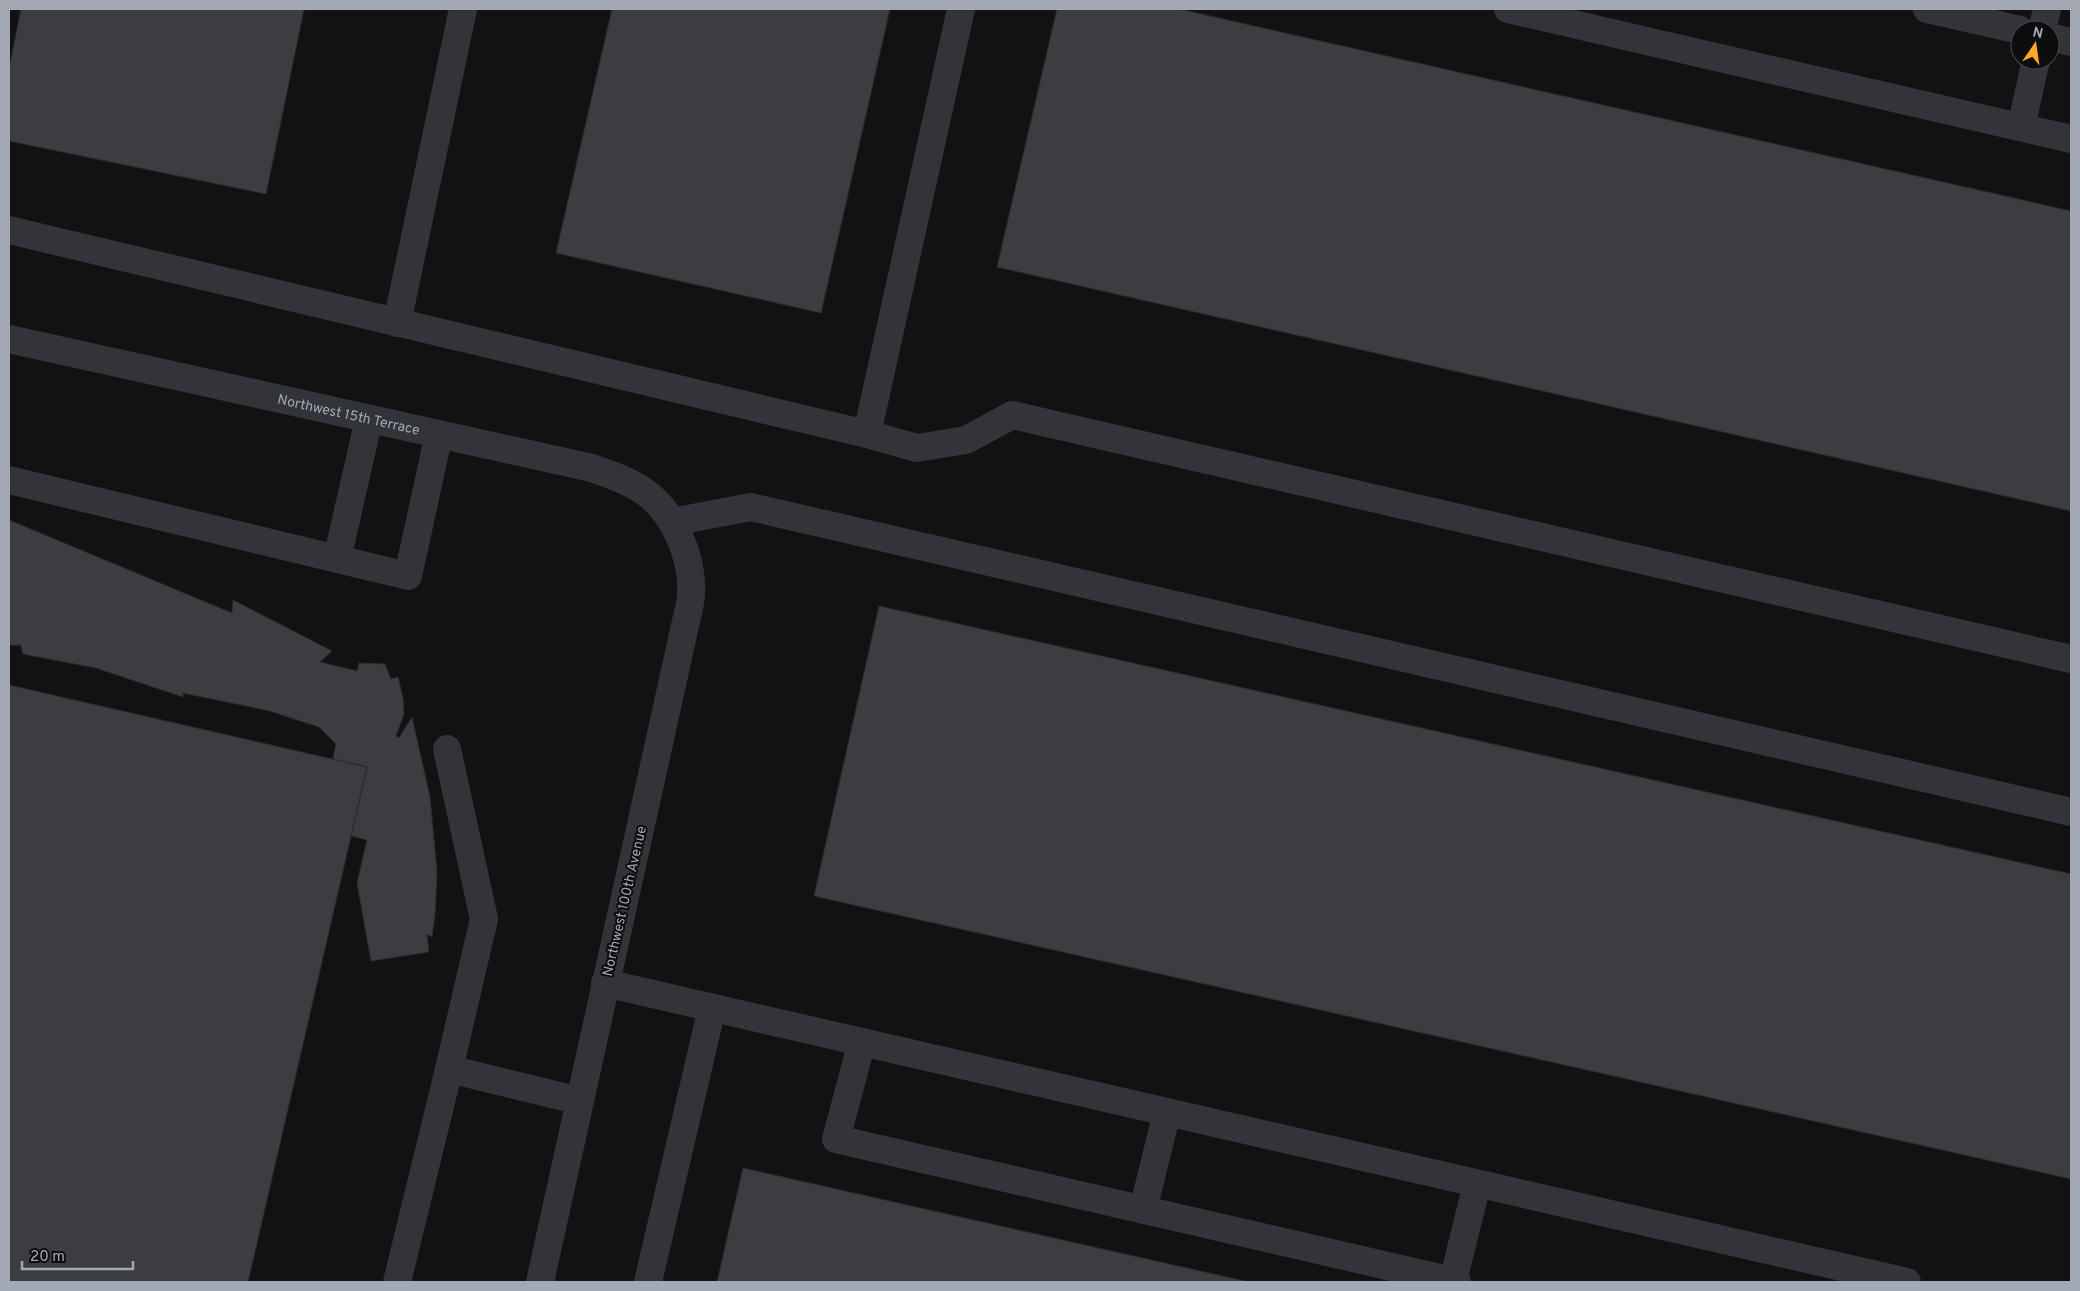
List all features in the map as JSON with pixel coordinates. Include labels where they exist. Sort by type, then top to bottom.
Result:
[{"type":"street","points":[[397,322],[463,9]]},
{"type":"street","points":[[866,434],[962,9]]},
{"type":"street","points":[[1508,9],[2071,139]]},
{"type":"street","points":[[1927,9],[2010,28]]},
{"type":"street","points":[[2022,127],[2034,70]]},
{"type":"street","points":[[9,230],[866,434],[917,448],[966,440],[1012,415],[2071,659]]},
{"type":"street","name":"Northwest 15th Terrace","points":[[9,339],[592,468],[618,477],[643,490],[660,505],[672,522]]},
{"type":"street","points":[[337,560],[369,419]]},
{"type":"street","points":[[9,480],[408,576],[439,434]]},
{"type":"street","points":[[672,522],[751,507],[2071,812]]},
{"type":"street","name":"Northwest 100th Avenue","points":[[540,1282],[691,594],[688,563],[672,522]]},
{"type":"street","points":[[397,1282],[484,920],[447,749]]},
{"type":"street","points":[[605,984],[1906,1282]]},
{"type":"street","points":[[648,1282],[712,1008]]},
{"type":"street","points":[[862,1042],[836,1139],[1143,1210],[1455,1282],[1477,1184]]},
{"type":"street","points":[[449,1069],[580,1101]]},
{"type":"street","points":[[1143,1210],[1167,1112]]},
{"type":"building","points":[[21,9],[304,9],[266,194],[9,141],[9,69]]},
{"type":"building","points":[[612,9],[890,9],[821,313],[556,253]]},
{"type":"building","points":[[1057,9],[1179,9],[2071,211],[2071,511],[997,267]]},
{"type":"building","points":[[9,520],[232,613],[233,600],[332,651],[320,662],[357,671],[359,663],[385,664],[391,679],[398,677],[403,698],[404,714],[396,736],[399,738],[412,717],[430,797],[437,872],[432,937],[427,934],[429,952],[371,961],[357,883],[367,840],[351,836],[367,767],[333,759],[336,744],[319,727],[270,711],[183,693],[183,697],[96,668],[23,654],[21,645],[9,645]]},
{"type":"building","points":[[879,606],[2071,874],[2071,1179],[814,896]]},
{"type":"building","points":[[9,685],[367,767],[248,1282],[9,1282]]},
{"type":"building","points":[[743,1168],[1249,1282],[717,1282]]}]
